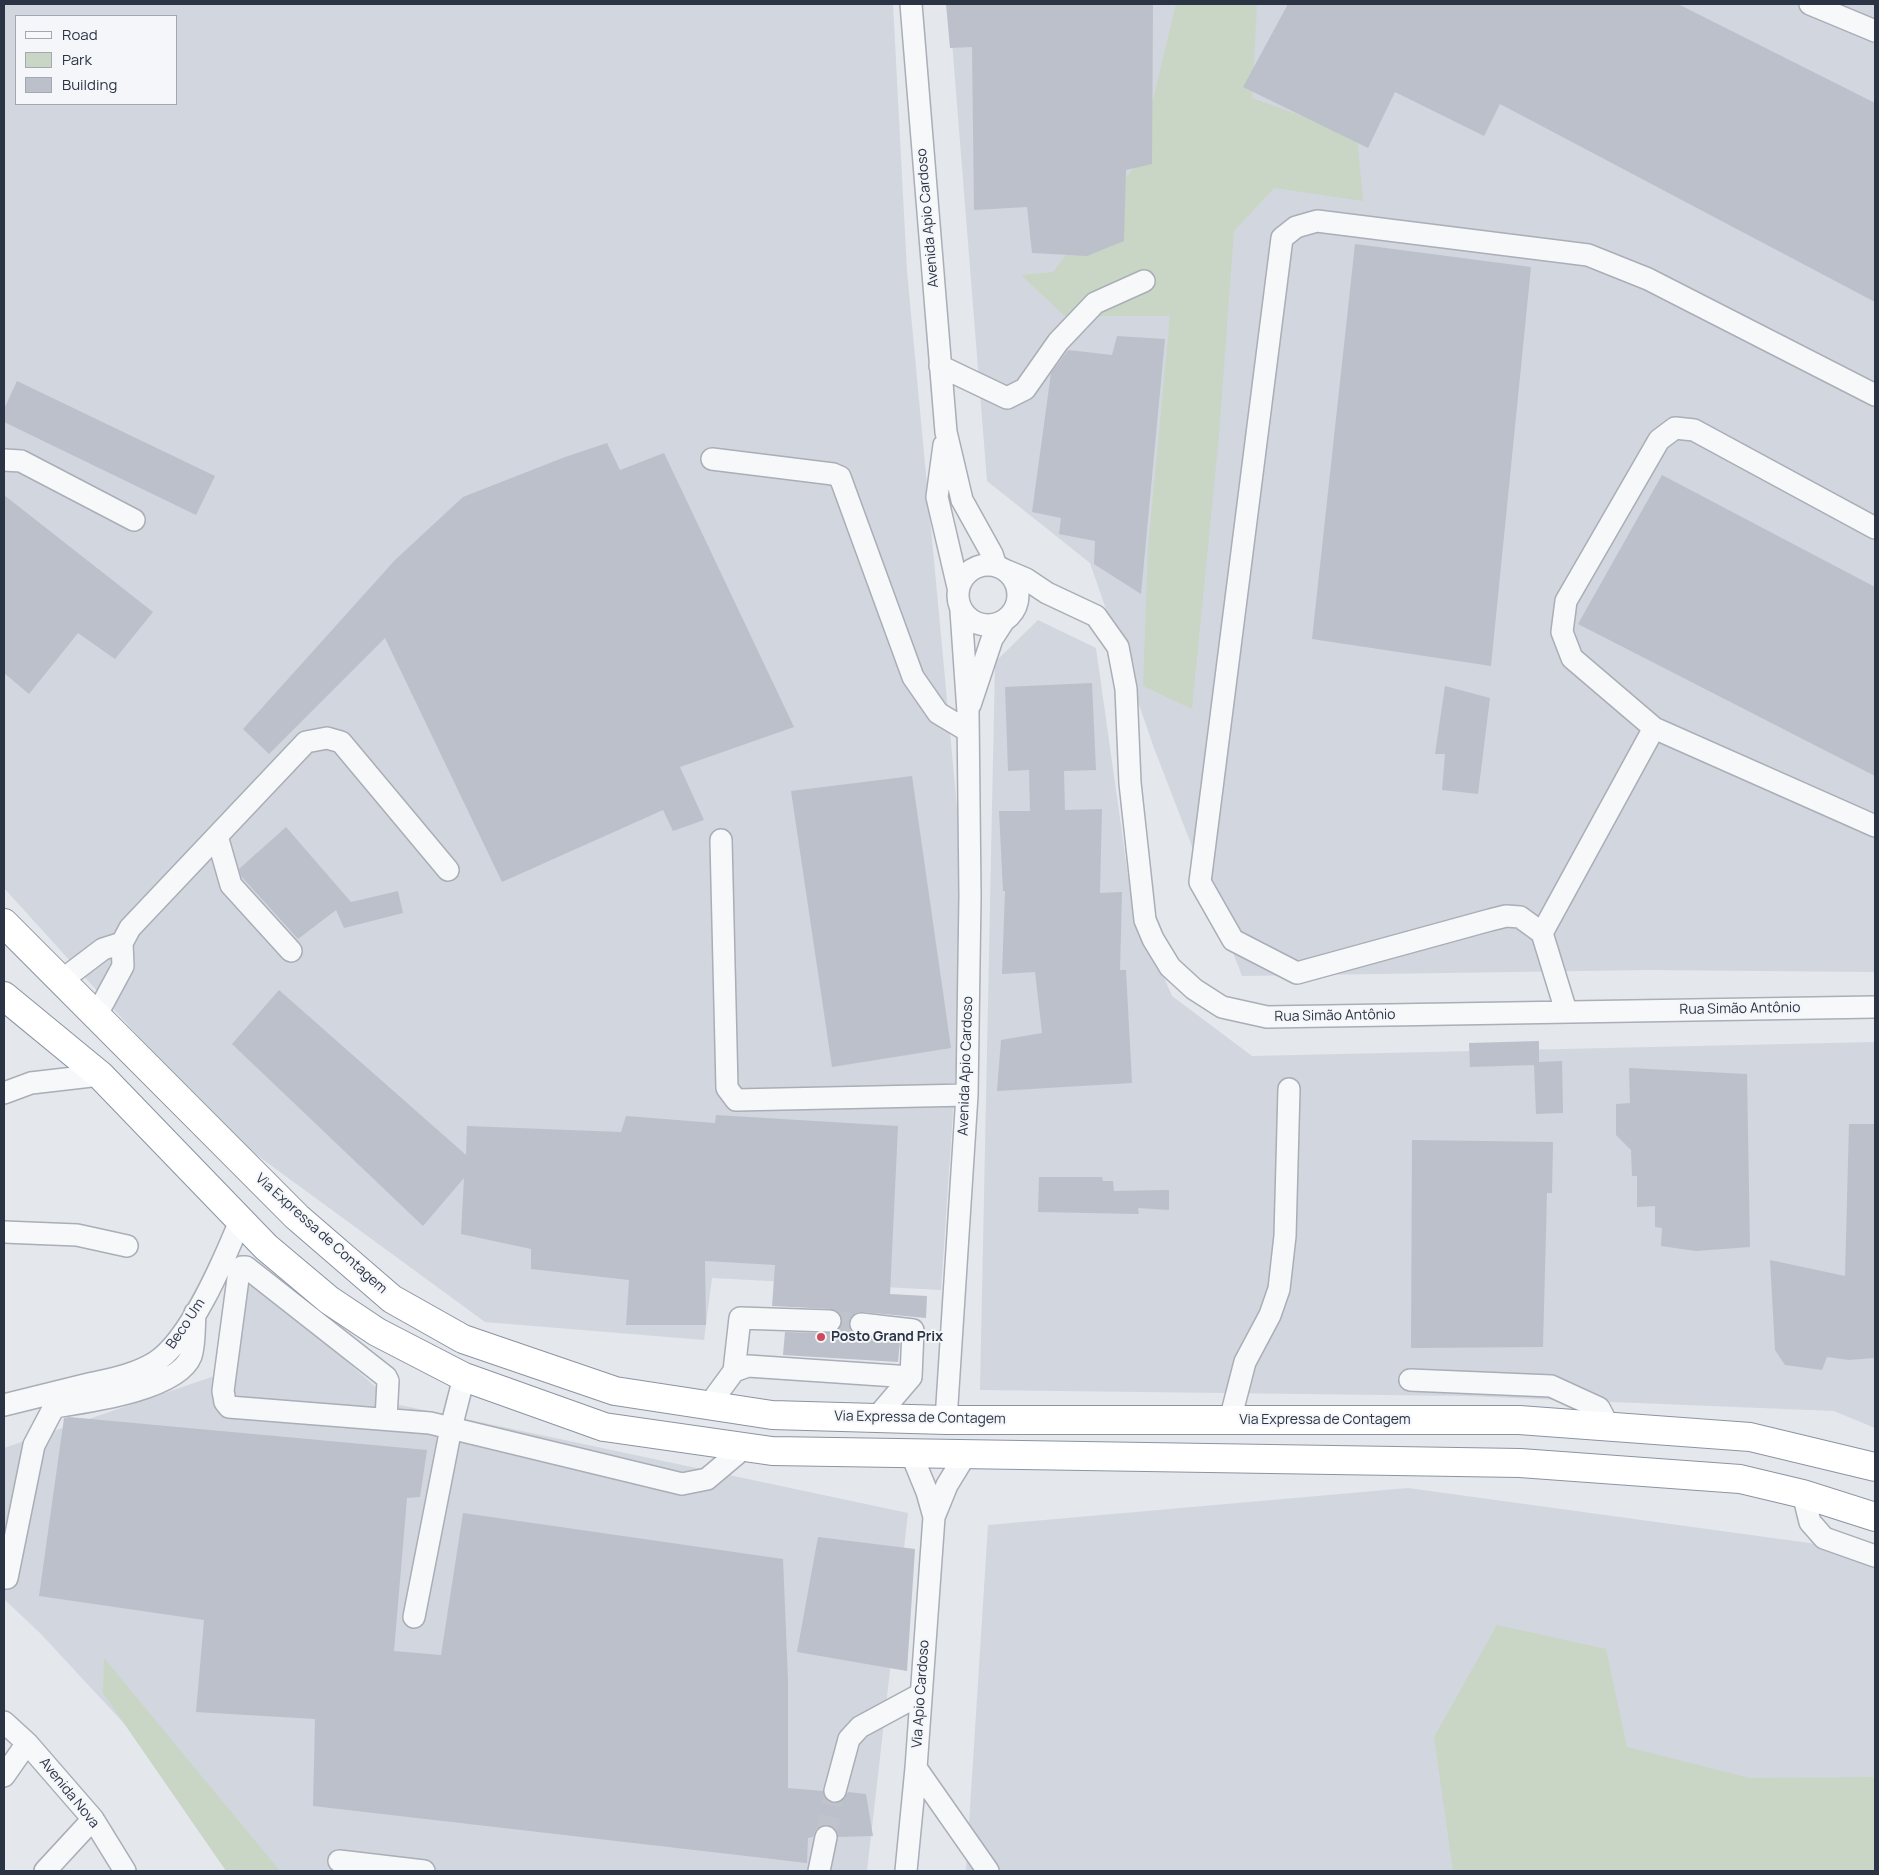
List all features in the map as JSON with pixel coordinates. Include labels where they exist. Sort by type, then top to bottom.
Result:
[{"type":"highway","name":"Via Expressa de Contagem","points":[[4,922],[297,1217],[392,1298],[463,1339],[606,1388],[772,1415],[946,1420],[1520,1420],[1750,1438],[1875,1467]]},
{"type":"highway","points":[[4,996],[100,1075],[266,1247],[329,1300],[377,1332],[464,1377],[604,1427],[772,1451],[1520,1463],[1740,1479],[1803,1494],[1875,1517]]},
{"type":"street","name":"Avenida Apio Cardoso","points":[[911,4],[946,432],[962,500],[992,554],[1002,568]]},
{"type":"street","points":[[1810,4],[1875,31]]},
{"type":"street","points":[[1566,1012],[1542,932],[1520,917],[1506,916],[1298,973],[1233,940],[1200,882],[1282,238],[1296,227],[1317,221],[1588,255],[1648,279],[1875,395]]},
{"type":"street","points":[[940,366],[1007,398],[1025,389],[1058,342],[1095,303],[1144,281]]},
{"type":"street","points":[[1875,528],[1694,430],[1675,428],[1659,440],[1566,602],[1562,632],[1572,658],[1654,728],[1875,826]]},
{"type":"street","name":"Avenida Apio Cardoso","points":[[946,432],[937,497],[958,587]]},
{"type":"street","points":[[712,459],[833,474],[840,477],[913,677],[938,713],[968,722]]},
{"type":"street","points":[[4,460],[21,460],[134,520]]},
{"type":"street","points":[[1008,618],[1018,603],[1019,592],[1015,580],[1002,568],[984,565],[973,568],[964,576],[958,587],[957,599],[961,611],[969,620],[980,625],[992,626],[1008,618],[1030,599],[1047,593]]},
{"type":"street","name":"Rua Simão Antônio","points":[[1002,568],[1026,579],[1047,593],[1096,616],[1118,647],[1126,689],[1130,783],[1145,920],[1170,967],[1194,989],[1222,1007],[1267,1018],[1875,1007]]},
{"type":"street","name":"Avenida Apio Cardoso","points":[[946,1420],[967,1095],[970,896],[968,722],[961,611]]},
{"type":"street","name":"Avenida Apio Cardoso","points":[[968,722],[992,639],[1008,618]]},
{"type":"street","points":[[1542,932],[1654,728]]},
{"type":"street","points":[[96,1016],[123,966],[122,943],[130,928],[306,742],[326,738],[341,742],[448,870]]},
{"type":"street","points":[[217,836],[231,885],[291,951]]},
{"type":"street","points":[[721,840],[727,1088],[736,1100],[967,1095]]},
{"type":"street","points":[[62,980],[103,949],[122,943]]},
{"type":"street","points":[[4,1092],[32,1083],[100,1075]]},
{"type":"street","points":[[1230,1420],[1245,1362],[1270,1315],[1279,1289],[1285,1236],[1289,1089]]},
{"type":"street","name":"Beco Um","points":[[4,1405],[132,1374],[155,1362],[173,1348],[195,1314],[229,1248],[240,1221]]},
{"type":"street","points":[[4,1232],[77,1235],[127,1246]]},
{"type":"street","points":[[386,1419],[388,1381],[386,1377],[246,1267],[242,1267],[239,1271],[224,1382],[225,1402],[229,1407],[430,1423],[682,1484],[707,1479],[745,1447]]},
{"type":"street","points":[[7,1578],[34,1445],[54,1407],[110,1398],[172,1378],[191,1356],[195,1314]]},
{"type":"street","points":[[709,1405],[734,1371],[740,1318],[830,1322]]},
{"type":"street","points":[[861,1324],[913,1330],[911,1377],[876,1418]]},
{"type":"street","points":[[734,1371],[748,1366],[911,1377]]},
{"type":"street","points":[[414,1616],[451,1428],[464,1377]]},
{"type":"street","points":[[1410,1380],[1551,1386],[1599,1408],[1609,1426]]},
{"type":"street","name":"Via Apio Cardoso","points":[[906,1871],[916,1768],[934,1518],[928,1492],[911,1453]]},
{"type":"street","name":"Via Apio Cardoso","points":[[934,1518],[947,1485],[966,1454]]},
{"type":"street","points":[[1803,1494],[1810,1522],[1824,1538],[1875,1556]]},
{"type":"street","points":[[834,1791],[849,1739],[860,1727],[921,1694]]},
{"type":"street","name":"Avenida Nova","points":[[4,1722],[27,1743],[93,1819],[125,1871]]},
{"type":"street","points":[[4,1776],[27,1743]]},
{"type":"street","points":[[916,1768],[988,1871]]},
{"type":"street","points":[[45,1871],[93,1819]]},
{"type":"street","points":[[819,1871],[826,1837]]},
{"type":"street","points":[[339,1861],[424,1871]]},
{"type":"shaded area","points":[[4,4],[893,4],[907,271],[958,818],[961,955],[956,1068],[941,1290],[712,1278],[704,1340],[485,1322],[224,1131],[4,888]]},
{"type":"shaded area","points":[[949,4],[1875,4],[1875,972],[1648,970],[1242,976],[1154,748],[1090,563],[987,481]]},
{"type":"shaded area","points":[[1038,620],[1096,648],[1132,904],[1172,996],[1252,1056],[1875,1042],[1875,1428],[1834,1411],[1466,1396],[980,1390],[995,662]]},
{"type":"shaded area","points":[[242,1269],[395,1404],[908,1513],[867,1871],[263,1871],[244,1853],[41,1634],[4,1599],[4,1448],[229,1371]]},
{"type":"shaded area","points":[[1408,1488],[1853,1549],[1875,1558],[1875,1871],[966,1871],[988,1525]]},
{"type":"green space","points":[[1176,4],[1257,4],[1252,98],[1357,136],[1363,201],[1274,188],[1234,231],[1219,435],[1192,709],[1143,686],[1148,548],[1170,316],[1065,316],[1021,275],[1053,272],[1138,162]]},
{"type":"green space","points":[[1497,1625],[1606,1649],[1627,1747],[1750,1778],[1875,1777],[1875,1871],[1453,1871],[1434,1737]]},
{"type":"green space","points":[[104,1658],[280,1871],[226,1871],[103,1693]]},
{"type":"building","points":[[946,4],[1153,4],[1152,164],[1126,170],[1124,241],[1087,256],[1032,253],[1027,207],[974,210],[972,47],[950,48]]},
{"type":"building","points":[[1288,4],[1678,4],[1875,103],[1875,302],[1500,104],[1484,136],[1395,92],[1368,148],[1243,87]]},
{"type":"building","points":[[1355,244],[1531,267],[1491,666],[1312,639]]},
{"type":"building","points":[[1117,336],[1165,339],[1141,594],[1094,564],[1095,541],[1059,534],[1061,518],[1032,512],[1051,373],[1068,350],[1112,355]]},
{"type":"building","points":[[17,381],[215,476],[196,515],[4,422],[4,409]]},
{"type":"building","points":[[607,443],[620,470],[664,453],[794,727],[680,767],[704,820],[673,831],[663,810],[502,882],[385,638],[269,754],[243,729],[395,560],[463,497],[565,457]]},
{"type":"building","points":[[1662,475],[1875,587],[1875,776],[1578,624]]},
{"type":"building","points":[[4,495],[153,612],[115,659],[78,633],[29,694],[4,673]]},
{"type":"building","points":[[1092,683],[1096,770],[1064,771],[1065,810],[1102,809],[1100,893],[1122,892],[1120,970],[1126,970],[1132,1083],[997,1091],[1001,1040],[1042,1033],[1035,972],[1002,974],[1005,891],[1003,891],[999,811],[1030,811],[1029,770],[1008,771],[1005,687]]},
{"type":"building","points":[[1445,686],[1490,698],[1478,794],[1442,790],[1445,754],[1435,754]]},
{"type":"building","points":[[912,776],[951,1048],[832,1067],[791,791]]},
{"type":"building","points":[[286,827],[351,902],[398,891],[403,913],[344,928],[336,910],[298,939],[241,876],[239,869]]},
{"type":"building","points":[[279,990],[466,1155],[467,1126],[621,1132],[626,1116],[715,1123],[716,1115],[898,1126],[890,1294],[927,1296],[926,1318],[862,1312],[856,1313],[851,1317],[849,1328],[854,1334],[900,1341],[898,1362],[783,1355],[785,1332],[830,1333],[840,1328],[842,1321],[837,1311],[831,1309],[772,1306],[775,1265],[705,1261],[706,1325],[626,1325],[629,1280],[531,1269],[531,1249],[461,1234],[464,1178],[423,1226],[232,1044]]},
{"type":"building","points":[[1539,1041],[1539,1062],[1562,1061],[1563,1113],[1536,1114],[1534,1065],[1470,1067],[1469,1043]]},
{"type":"building","points":[[1629,1068],[1747,1074],[1750,1247],[1696,1251],[1661,1246],[1662,1228],[1655,1227],[1655,1206],[1637,1207],[1637,1176],[1632,1176],[1631,1150],[1616,1135],[1616,1104],[1630,1103]]},
{"type":"building","points":[[1849,1124],[1875,1124],[1875,1358],[1849,1360],[1827,1357],[1822,1370],[1785,1365],[1775,1350],[1770,1260],[1845,1276]]},
{"type":"building","points":[[1412,1140],[1553,1142],[1552,1193],[1547,1193],[1543,1347],[1411,1348]]},
{"type":"building","points":[[1039,1177],[1102,1177],[1103,1181],[1113,1181],[1114,1191],[1169,1190],[1169,1210],[1138,1208],[1139,1214],[1038,1212]]},
{"type":"building","points":[[64,1418],[427,1450],[420,1497],[407,1498],[394,1651],[441,1655],[463,1513],[783,1559],[788,1681],[788,1788],[823,1791],[826,1799],[832,1803],[843,1800],[848,1792],[866,1794],[873,1836],[838,1837],[834,1827],[822,1825],[816,1829],[813,1837],[808,1838],[807,1863],[313,1806],[315,1719],[196,1712],[204,1620],[39,1596]]},
{"type":"building","points":[[818,1537],[915,1549],[907,1671],[797,1652]]},
{"type":"tunnel","points":[[830,1321],[861,1324]]},
{"type":"tunnel","points":[[826,1837],[835,1791]]},
{"type":"place","name":"Posto Grand Prix","points":[[821,1337]]}]
